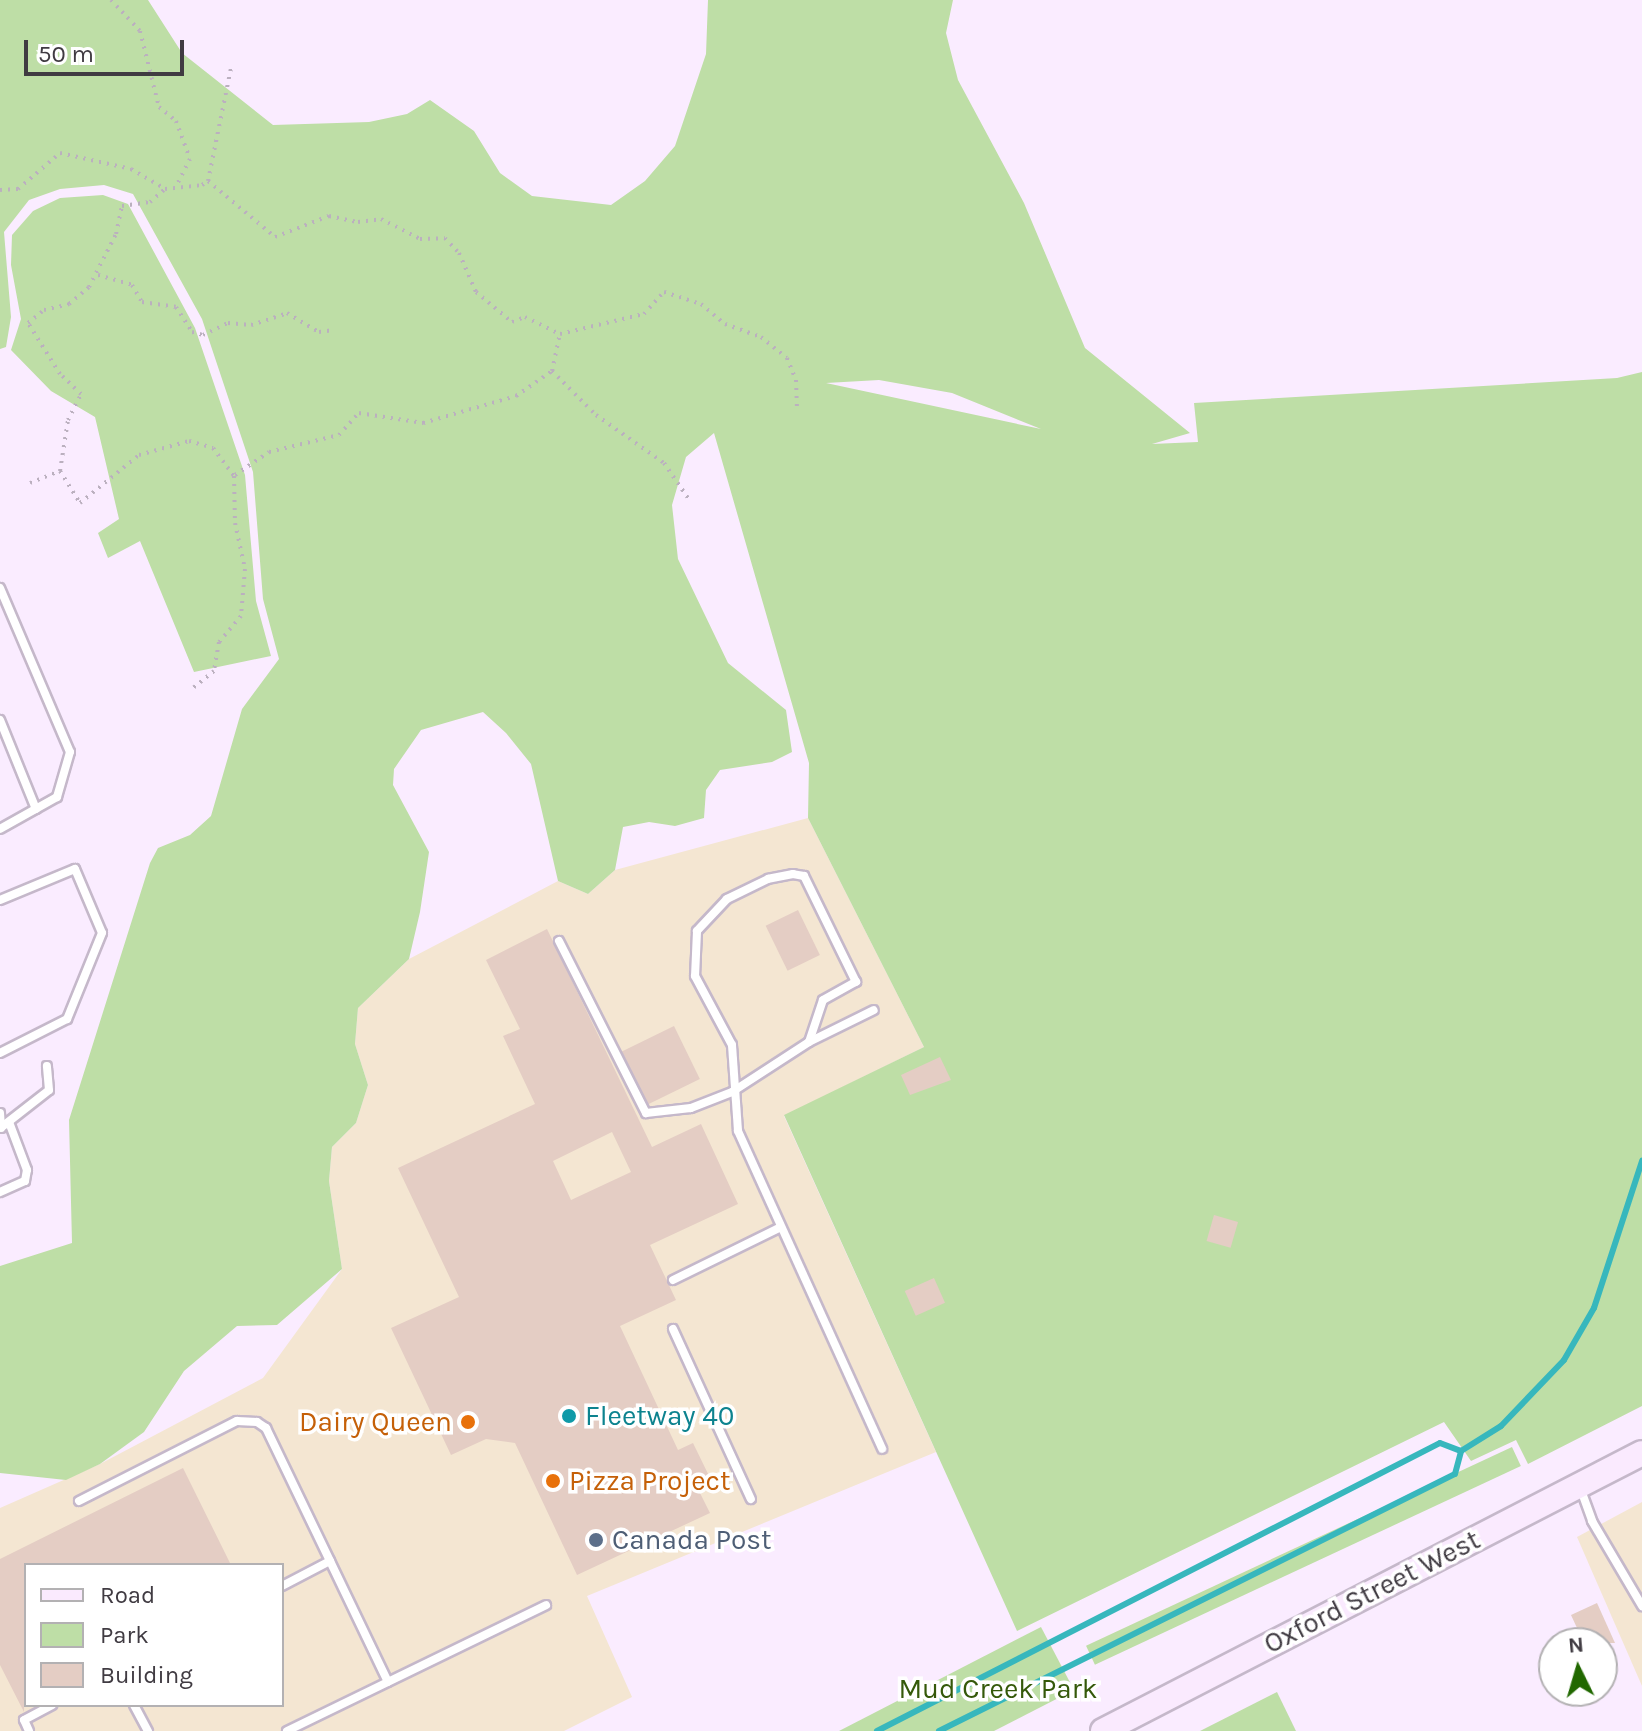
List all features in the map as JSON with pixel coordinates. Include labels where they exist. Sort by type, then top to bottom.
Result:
[{"type":"main road","name":"Oxford Street West","points":[[1103,1731],[1642,1453]]},
{"type":"lane","points":[[0,588],[70,752],[57,797],[0,829]]},
{"type":"lane","points":[[0,720],[36,809]]},
{"type":"lane","points":[[0,900],[75,869],[102,933],[67,1019],[0,1053]]},
{"type":"lane","points":[[809,1042],[823,1000],[856,982],[804,876],[793,874],[768,879],[727,899],[697,931],[695,976],[732,1045],[732,1092],[738,1131],[882,1449]]},
{"type":"lane","points":[[559,941],[646,1113],[691,1108],[732,1092],[809,1042],[874,1010]]},
{"type":"lane","points":[[4,1126],[49,1090],[47,1066]]},
{"type":"lane","points":[[0,1113],[27,1170],[25,1181],[0,1192]]},
{"type":"lane","points":[[673,1280],[781,1227]]},
{"type":"lane","points":[[673,1329],[751,1499]]},
{"type":"lane","points":[[79,1501],[237,1421],[257,1422],[266,1428],[388,1682]]},
{"type":"lane","points":[[1579,1485],[1592,1521],[1642,1606]]},
{"type":"lane","points":[[284,1585],[330,1561]]},
{"type":"lane","points":[[288,1731],[546,1605]]},
{"type":"lane","points":[[29,1731],[24,1720],[48,1707]]},
{"type":"lane","points":[[135,1707],[148,1731]]},
{"type":"path","points":[[111,0],[140,31],[159,107],[176,121],[190,159],[177,184]]},
{"type":"path","points":[[208,181],[231,68]]},
{"type":"path","points":[[0,190],[18,189],[60,153],[131,169],[165,189]]},
{"type":"path","points":[[192,689],[214,671],[219,642],[241,616],[245,569],[235,523],[234,476],[213,448],[189,441],[139,455],[80,503],[60,471],[68,420],[81,394],[60,374],[28,323],[44,310],[69,304],[98,275],[122,206],[150,202],[165,189],[177,184],[208,181],[275,237],[329,216],[358,222],[381,219],[420,239],[445,238],[459,253],[476,292],[512,322],[525,317],[560,334],[644,314],[664,292],[701,304],[725,324],[761,337],[787,358],[796,380],[797,407]]},
{"type":"path","points":[[98,275],[132,285],[142,302],[176,307],[192,332],[203,335],[228,323],[251,325],[287,313],[319,332],[334,330]]},
{"type":"path","points":[[234,476],[269,452],[339,435],[359,413],[423,423],[516,396],[552,371],[560,334]]},
{"type":"path","points":[[552,371],[596,415],[664,463],[690,501]]},
{"type":"path","points":[[30,483],[60,471]]},
{"type":"shaded area","points":[[808,818],[924,1047],[784,1116],[936,1452],[587,1596],[632,1697],[564,1731],[0,1731],[0,1508],[100,1464],[263,1378],[342,1269],[329,1181],[332,1147],[356,1123],[368,1085],[355,1044],[358,1008],[409,959],[558,881],[588,894],[615,870]]},
{"type":"shaded area","points":[[1642,1502],[1642,1686],[1618,1627],[1577,1537]]},
{"type":"green space","points":[[0,0],[148,0],[182,53],[273,125],[369,122],[407,114],[430,100],[474,131],[500,173],[532,196],[611,205],[645,181],[675,146],[706,54],[708,0],[953,0],[946,33],[958,80],[1024,203],[1085,348],[1190,433],[1152,444],[1198,442],[1194,403],[1617,378],[1642,372],[1642,1406],[1528,1464],[1516,1440],[1471,1461],[1444,1422],[1017,1631],[784,1115],[924,1047],[808,818],[809,763],[714,433],[686,457],[672,505],[678,559],[728,663],[786,710],[792,752],[772,762],[720,770],[706,790],[704,818],[675,826],[649,822],[623,827],[615,870],[588,894],[558,881],[531,764],[506,733],[483,712],[421,730],[394,769],[393,785],[429,852],[420,912],[409,959],[358,1008],[355,1044],[368,1085],[356,1123],[332,1147],[329,1181],[342,1269],[277,1325],[237,1326],[184,1371],[144,1432],[100,1464],[66,1480],[0,1473],[0,1266],[72,1243],[69,1120],[150,863],[158,848],[190,835],[211,816],[242,709],[279,659],[263,599],[253,472],[202,319],[133,194],[104,185],[60,189],[29,200],[4,232],[11,317],[6,347],[0,349]],"holes":[[[879,380],[952,393],[1041,429],[826,383]]]},
{"type":"green space","points":[[103,195],[128,204],[195,328],[245,475],[256,601],[271,656],[194,672],[140,541],[108,558],[98,533],[119,519],[95,417],[51,391],[11,350],[21,319],[11,265],[12,235],[33,211],[60,198]]},
{"type":"green space","points":[[1512,1447],[1521,1466],[1095,1665],[1086,1646]]},
{"type":"green space","name":"Mud Creek Park","points":[[1041,1627],[1074,1690],[994,1731],[839,1731]]},
{"type":"green space","points":[[1277,1692],[1296,1731],[1200,1731]]},
{"type":"building","points":[[798,910],[820,955],[788,971],[766,926]]},
{"type":"building","points":[[547,929],[652,1147],[701,1124],[738,1204],[650,1245],[676,1300],[620,1326],[678,1450],[693,1443],[712,1482],[698,1489],[710,1513],[577,1575],[515,1443],[486,1439],[451,1455],[391,1328],[459,1297],[398,1168],[535,1104],[503,1036],[520,1029],[486,960]],"holes":[[[612,1132],[631,1172],[571,1200],[553,1161]]]},
{"type":"building","points":[[674,1026],[700,1079],[648,1104],[622,1051]]},
{"type":"building","points":[[940,1057],[951,1080],[910,1095],[901,1075]]},
{"type":"building","points":[[1214,1215],[1238,1222],[1231,1248],[1207,1241]]},
{"type":"building","points":[[934,1278],[945,1303],[916,1316],[905,1291]]},
{"type":"building","points":[[183,1468],[230,1563],[24,1563],[24,1712],[0,1665],[0,1559]]},
{"type":"building","points":[[1597,1603],[1608,1627],[1577,1627],[1571,1615]]},
{"type":"waterway","points":[[939,1731],[1455,1474],[1461,1451],[1501,1426],[1564,1360],[1594,1308],[1642,1161]]},
{"type":"waterway","points":[[877,1731],[1440,1443],[1461,1451]]},
{"type":"place","name":"Fleetway 40","points":[[569,1416]]},
{"type":"place","name":"Dairy Queen","points":[[468,1422]]},
{"type":"place","name":"Pizza Project","points":[[553,1481]]},
{"type":"place","name":"Canada Post","points":[[596,1540]]}]
